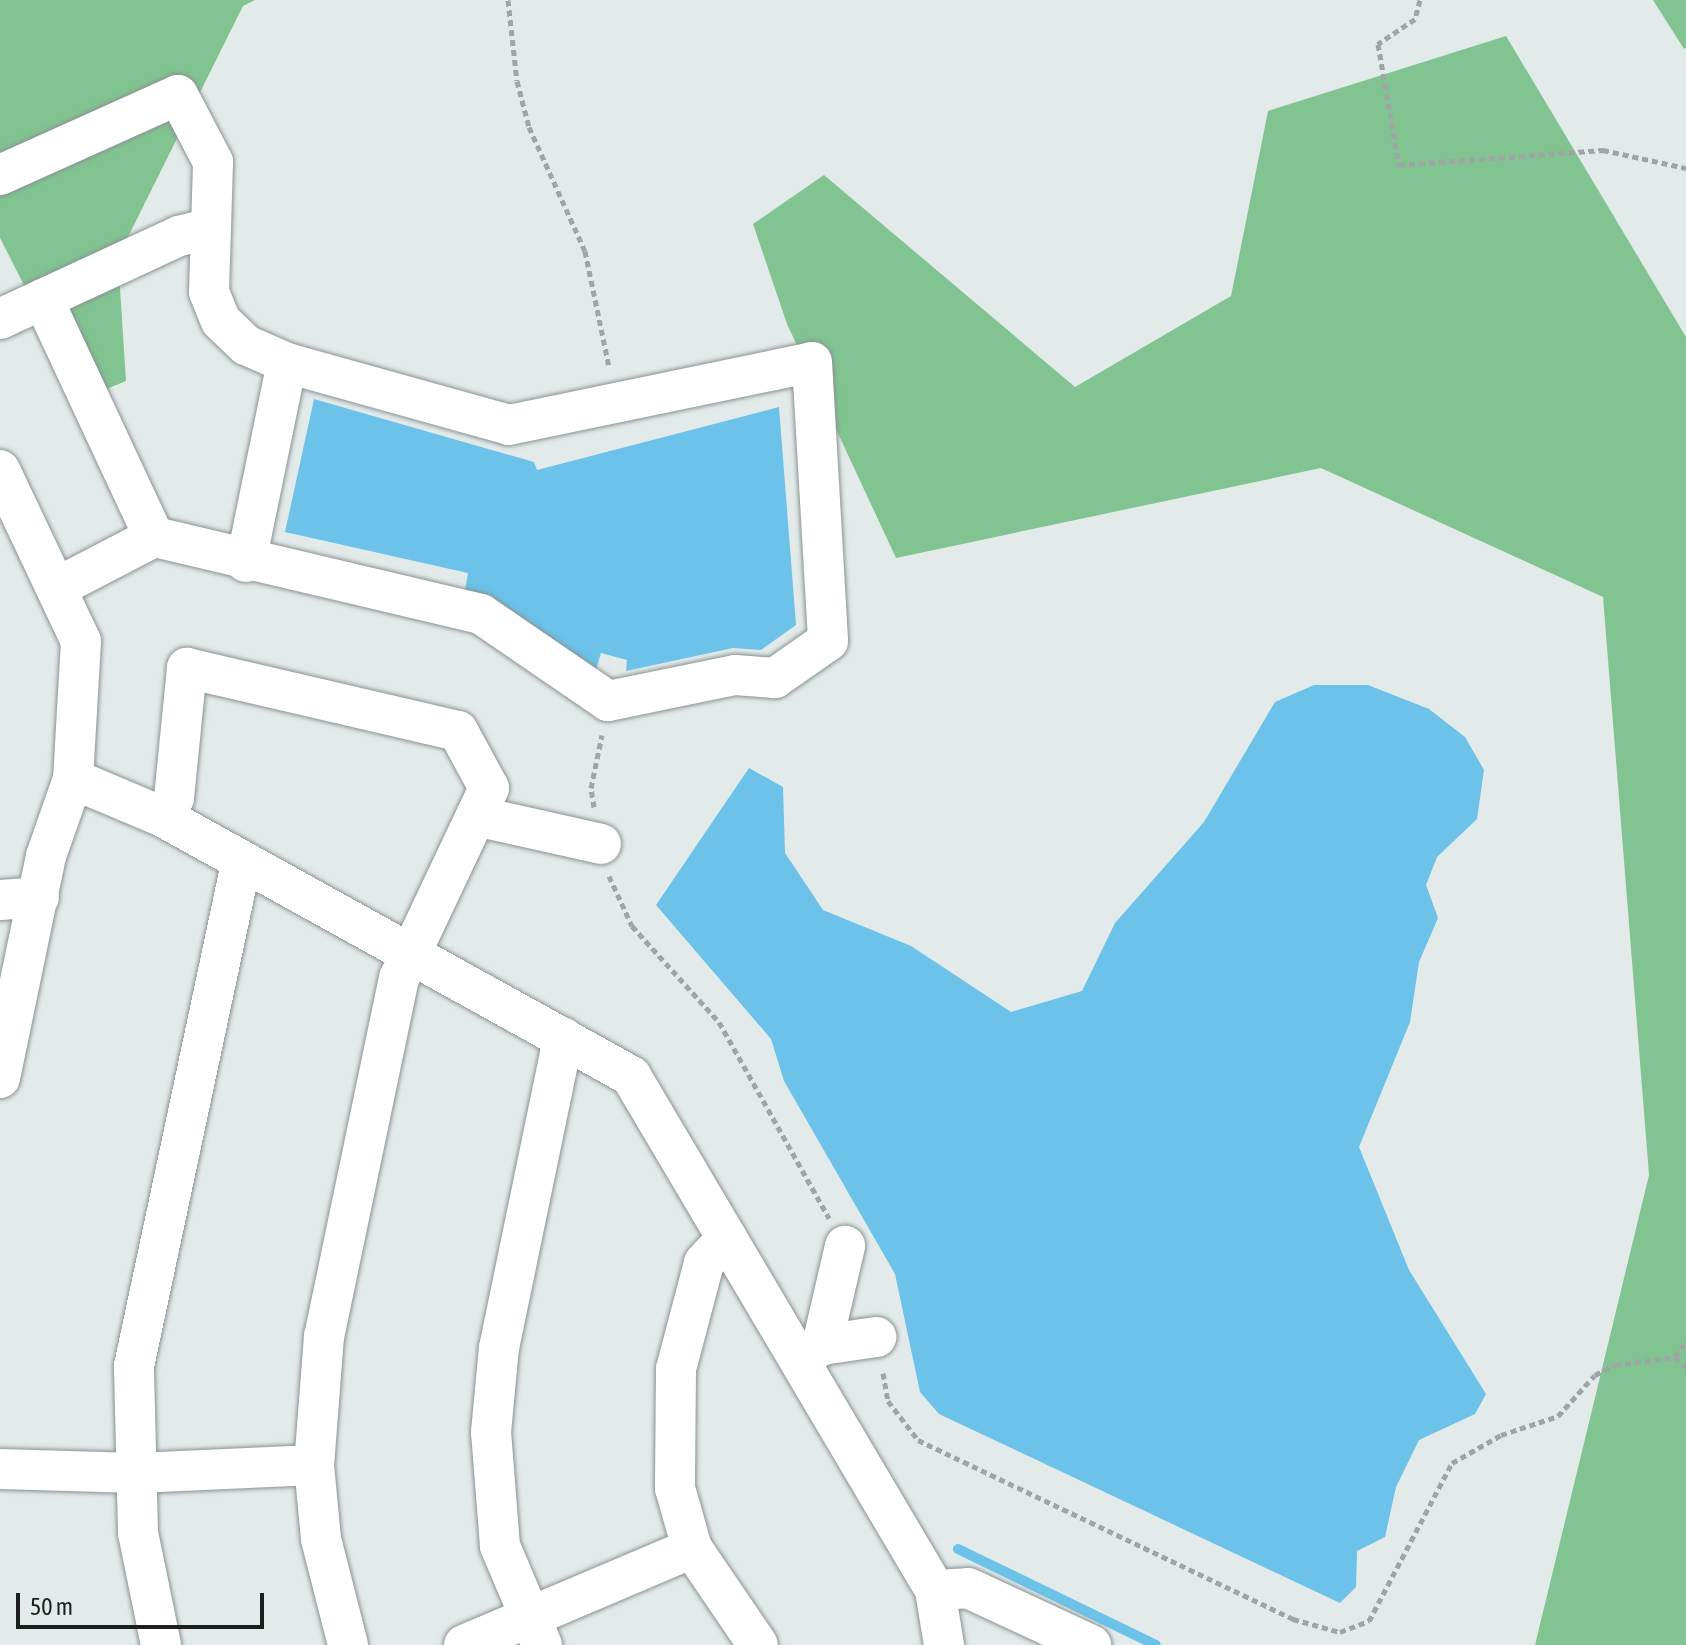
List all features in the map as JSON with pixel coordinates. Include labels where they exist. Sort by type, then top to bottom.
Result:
[{"type":"street","points":[[0,175],[178,95],[213,162],[209,292],[221,321],[246,345],[287,363],[509,425],[812,362],[828,641],[775,678],[735,675],[608,701],[481,614],[246,562],[154,537],[56,588]]},
{"type":"street","points":[[0,319],[179,236],[211,228]]},
{"type":"street","points":[[43,299],[154,537]]},
{"type":"street","points":[[246,562],[287,363]]},
{"type":"street","points":[[0,470],[81,641],[73,779],[19,899],[0,1078]]},
{"type":"street","points":[[163,817],[174,798],[187,668],[458,731],[489,788],[414,955],[399,978],[329,1309],[316,1395],[314,1465],[321,1539],[348,1645]]},
{"type":"street","points":[[73,779],[163,817],[241,864],[414,955],[631,1076],[727,1238],[810,1352],[935,1590],[944,1645]]},
{"type":"street","points":[[476,816],[601,844]]},
{"type":"street","points":[[161,1645],[138,1533],[134,1366],[241,864]]},
{"type":"street","points":[[536,1632],[500,1546],[491,1432],[499,1348],[563,1038]]},
{"type":"street","points":[[727,1238],[704,1263],[676,1369],[675,1488],[692,1548],[758,1645]]},
{"type":"street","points":[[810,1352],[845,1246]]},
{"type":"street","points":[[810,1352],[876,1337]]},
{"type":"street","points":[[0,1469],[137,1473],[314,1465]]},
{"type":"street","points":[[464,1645],[536,1632],[692,1548]]},
{"type":"street","points":[[935,1590],[968,1588],[1091,1645]]},
{"type":"path","points":[[508,0],[521,96],[585,251],[616,403]]},
{"type":"path","points":[[1420,0],[1415,19],[1378,44],[1399,165],[1603,150],[1686,168]]},
{"type":"path","points":[[608,701],[591,788],[613,893],[632,926],[719,1022],[845,1246]]},
{"type":"path","points":[[876,1337],[888,1401],[918,1440],[1293,1619],[1340,1632],[1369,1621],[1452,1463],[1501,1435],[1558,1416],[1595,1375],[1615,1365],[1675,1357],[1686,1341]]},
{"type":"path","points":[[1675,1357],[1686,1368]]},
{"type":"green space","points":[[0,0],[255,0],[243,6],[118,257],[126,381],[82,399],[0,238]]},
{"type":"green space","points":[[1653,0],[1686,0],[1686,48],[1684,49]]},
{"type":"green space","points":[[1506,36],[1686,337],[1686,1645],[1535,1645],[1649,1175],[1603,597],[1321,468],[896,558],[787,324],[753,224],[824,175],[1075,387],[1231,296],[1268,111]]},
{"type":"water","points":[[314,399],[534,462],[537,470],[779,407],[796,625],[761,650],[733,648],[626,671],[627,660],[601,653],[594,676],[464,596],[468,573],[285,532]]},
{"type":"water","points":[[1314,685],[1368,685],[1429,709],[1465,737],[1484,770],[1477,819],[1437,857],[1426,885],[1438,918],[1419,962],[1410,1022],[1359,1147],[1409,1270],[1486,1394],[1475,1414],[1419,1440],[1396,1487],[1385,1537],[1357,1551],[1356,1587],[1340,1603],[939,1414],[920,1392],[895,1274],[784,1081],[771,1039],[656,905],[749,768],[783,787],[785,853],[823,910],[911,946],[1011,1012],[1082,991],[1115,923],[1204,822],[1275,702]]},
{"type":"waterway","points":[[958,1549],[1156,1645]]}]
